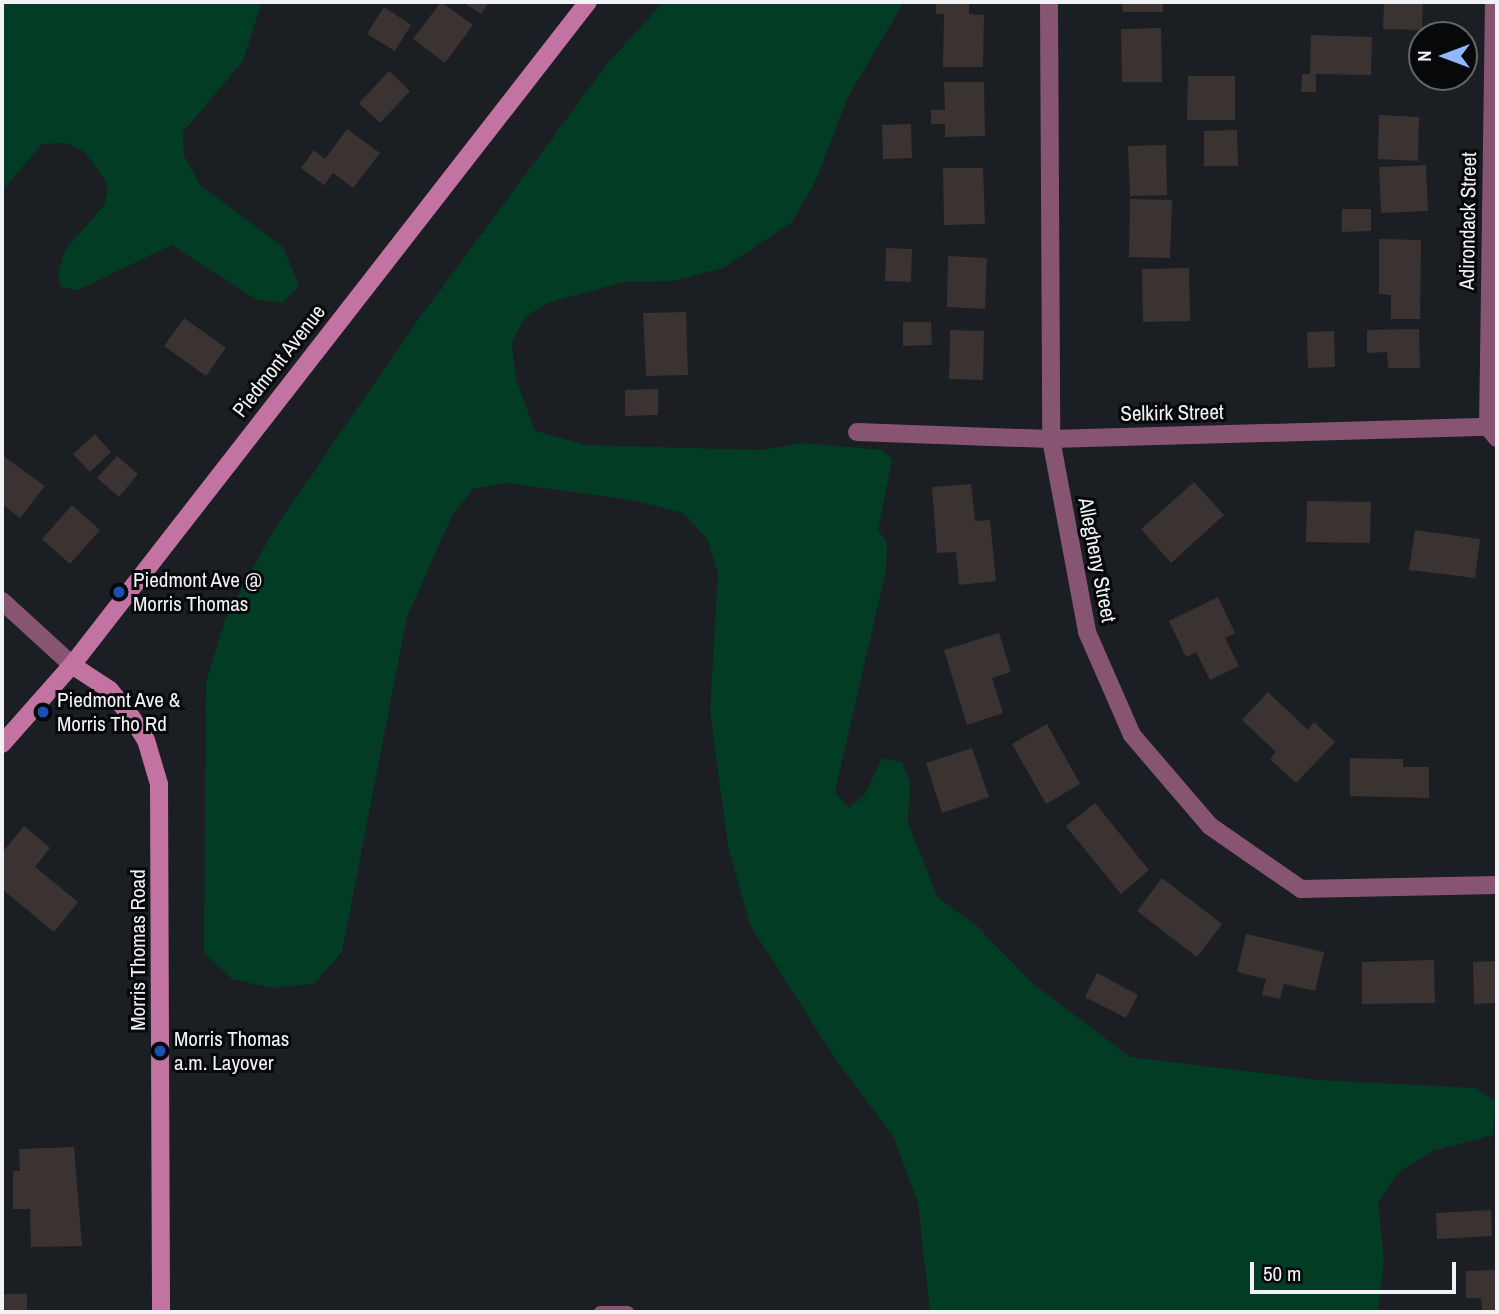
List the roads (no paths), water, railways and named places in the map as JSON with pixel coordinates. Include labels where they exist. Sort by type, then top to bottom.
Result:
[{"type":"main road","name":"Piedmont Avenue","points":[[2,744],[72,665],[588,2]]},
{"type":"main road","name":"Morris Thomas Road","points":[[72,665],[105,685],[132,718],[146,740],[159,784],[161,1312]]},
{"type":"street","name":"Allegheny Street","points":[[1049,2],[1051,439],[1087,632],[1132,735],[1210,827],[1301,889],[1497,886]]},
{"type":"street","name":"Adirondack Street","points":[[1493,433],[1494,2]]},
{"type":"street","name":"Selkirk Street","points":[[857,432],[1051,439],[1493,433]]},
{"type":"street","points":[[2,601],[72,665]]},
{"type":"lane","points":[[600,1312],[628,1312]]},
{"type":"place","name":"Piedmont Ave @ Morris Thomas","points":[[119,592]]},
{"type":"place","name":"Piedmont Ave & Morris Tho Rd","points":[[43,712]]},
{"type":"place","name":"Morris Thomas a.m. Layover","points":[[160,1051]]}]
